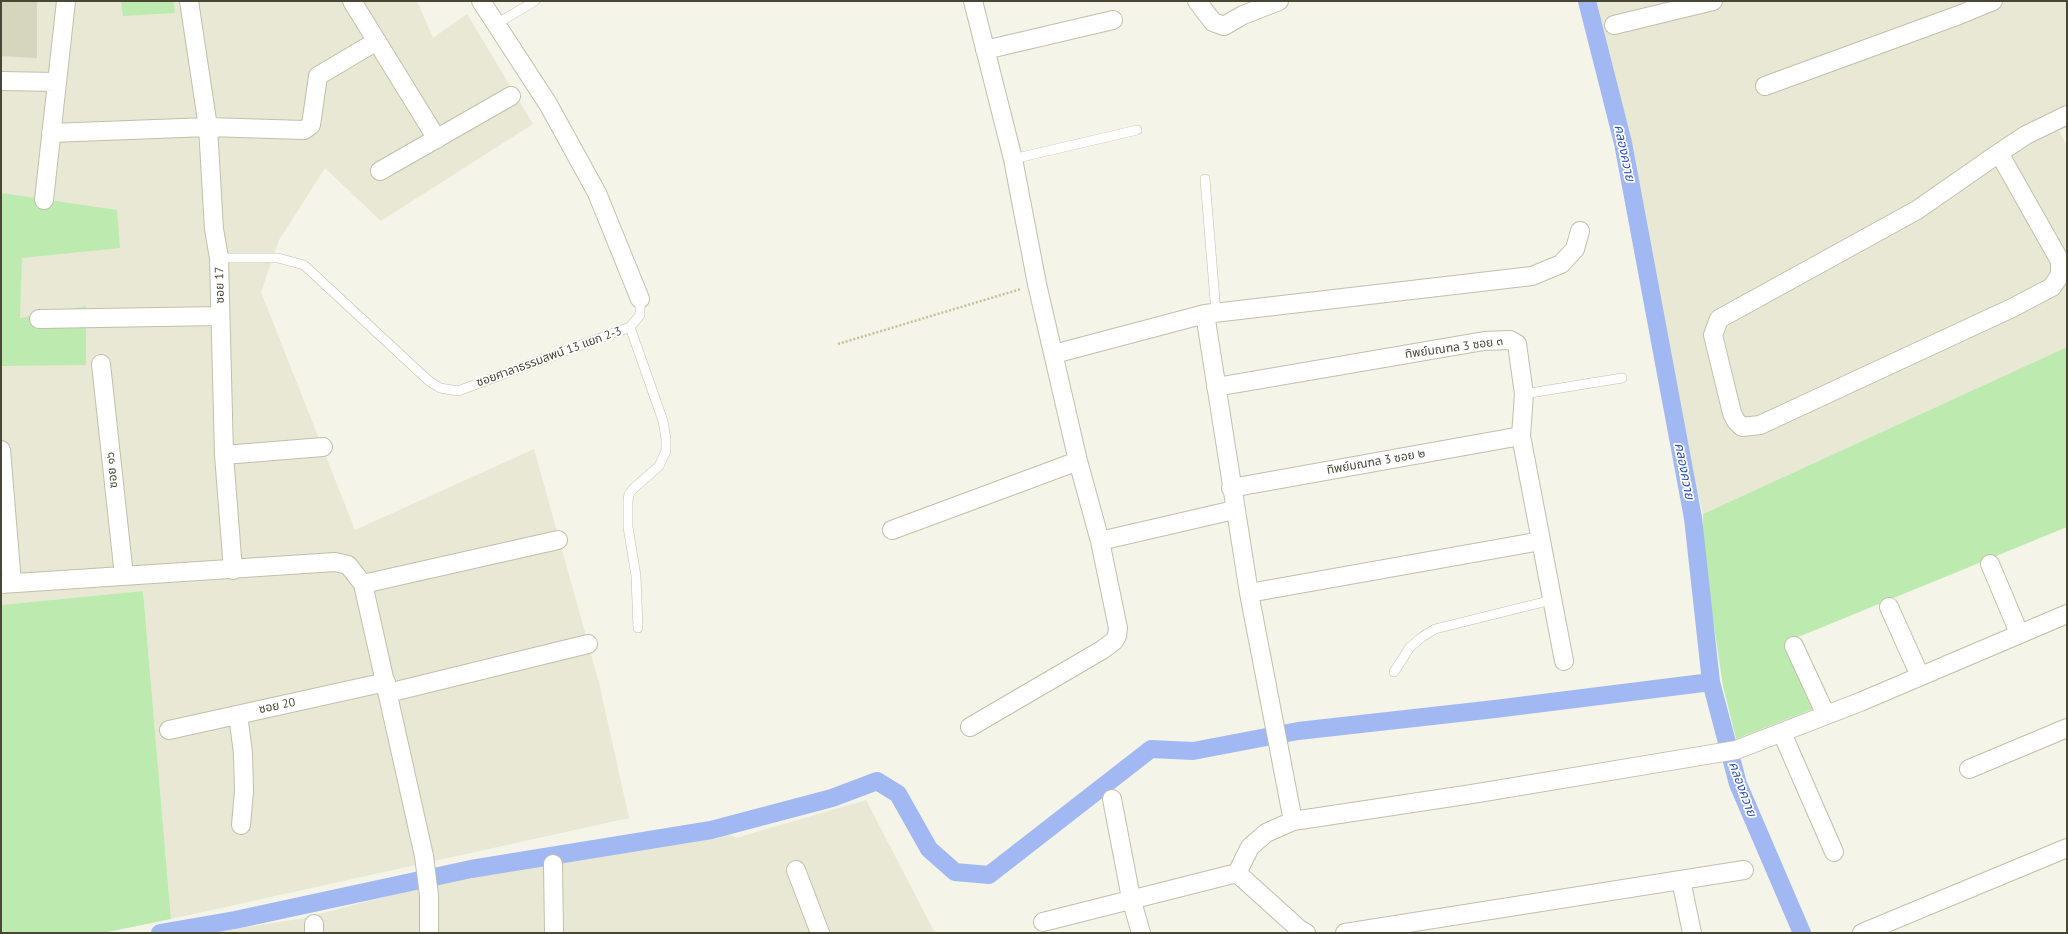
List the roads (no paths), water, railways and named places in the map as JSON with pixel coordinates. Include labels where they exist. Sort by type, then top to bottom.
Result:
[{"type":"street","points":[[44,200],[66,1]]},
{"type":"street","name":"ซอย 17","points":[[189,1],[208,127],[214,229],[219,258],[224,455],[233,570]]},
{"type":"street","points":[[352,1],[437,139]]},
{"type":"street","name":"ซอยศาลาธรรมสพน์ 13 แยก 2-3","points":[[481,1],[548,104],[597,193],[640,299]]},
{"type":"street","points":[[970,727],[1114,641],[1118,636],[1117,613],[1100,541],[1078,461],[1037,284],[1013,159],[973,1]]},
{"type":"street","points":[[1197,1],[1213,22],[1224,26],[1243,15],[1279,1]]},
{"type":"street","points":[[1614,25],[1713,1]]},
{"type":"street","points":[[1765,86],[1959,15],[1992,1]]},
{"type":"street","points":[[985,50],[1113,20]]},
{"type":"street","points":[[51,133],[208,127],[304,130],[310,125],[318,76],[377,42]]},
{"type":"street","points":[[1,81],[57,82]]},
{"type":"street","points":[[380,171],[511,96]]},
{"type":"street","points":[[1999,153],[2060,261],[2060,275],[2052,286],[2012,308],[1760,425],[1742,427],[1736,421],[1732,413],[1713,334],[1719,319],[1917,210],[1999,153],[2026,136],[2067,115]]},
{"type":"street","points":[[1054,354],[1210,313],[1532,276],[1561,264],[1575,249],[1580,231]]},
{"type":"street","points":[[1210,313],[1216,387],[1234,510],[1293,821]]},
{"type":"street","points":[[39,319],[220,316]]},
{"type":"street","name":"ทิพย์มณฑล 3 ซอย ๓","points":[[1216,387],[1484,342],[1510,340],[1517,344],[1520,355],[1524,394],[1521,436],[1564,661]]},
{"type":"street","name":"ซอย ๑๖","points":[[101,364],[124,576]]},
{"type":"street","name":"ทิพย์มณฑล 3 ซอย ๒","points":[[1231,488],[1521,436]]},
{"type":"street","points":[[224,455],[323,447]]},
{"type":"street","points":[[1,450],[7,584],[335,562],[348,565],[363,584],[424,856],[429,895],[429,933]]},
{"type":"street","points":[[892,530],[1078,461]]},
{"type":"street","points":[[1100,541],[1234,510]]},
{"type":"street","points":[[363,584],[558,540]]},
{"type":"street","points":[[1249,593],[1541,541]]},
{"type":"street","points":[[1990,564],[2020,633]]},
{"type":"street","points":[[1889,607],[1920,676]]},
{"type":"street","points":[[1043,922],[1130,898],[1236,873],[1250,847],[1266,833],[1293,821],[1465,795],[1736,750],[1826,715],[2067,614]]},
{"type":"street","name":"ซอย 20","points":[[169,730],[238,715],[387,688],[588,644]]},
{"type":"street","points":[[1794,646],[1826,715]]},
{"type":"street","points":[[238,715],[243,753],[244,783],[241,826]]},
{"type":"street","points":[[1969,769],[2067,728]]},
{"type":"street","points":[[1782,733],[1834,852]]},
{"type":"street","points":[[1112,800],[1130,898],[1141,933]]},
{"type":"street","points":[[1867,932],[2067,848]]},
{"type":"street","points":[[553,864],[554,933]]},
{"type":"street","points":[[796,870],[820,933]]},
{"type":"street","points":[[1346,933],[1744,870]]},
{"type":"street","points":[[1236,873],[1299,929],[1306,933]]},
{"type":"street","points":[[1681,880],[1692,933]]},
{"type":"lane","points":[[496,24],[535,1]]},
{"type":"lane","points":[[1013,159],[1137,130]]},
{"type":"lane","points":[[1205,179],[1210,313]]},
{"type":"lane","name":"ซอยศาลาธรรมสพน์ 13 แยก 2-3","points":[[219,258],[278,258],[304,264],[429,381],[440,388],[458,391],[630,327],[640,315],[640,299]]},
{"type":"lane","points":[[630,327],[663,421],[666,439],[666,451],[659,466],[634,488],[628,501],[628,527],[637,595],[638,628]]},
{"type":"lane","points":[[1524,394],[1622,378]]},
{"type":"lane","points":[[1394,672],[1410,647],[1435,629],[1552,600]]},
{"type":"waterway","name":"คลองควาย","points":[[1587,1],[1623,143],[1693,518],[1711,682],[1738,784],[1802,933]]},
{"type":"waterway","points":[[160,933],[235,920],[471,869],[711,830],[832,798],[877,781],[898,794],[929,849],[955,872],[989,875],[1151,749],[1193,751],[1298,731],[1495,709],[1711,682]]}]
